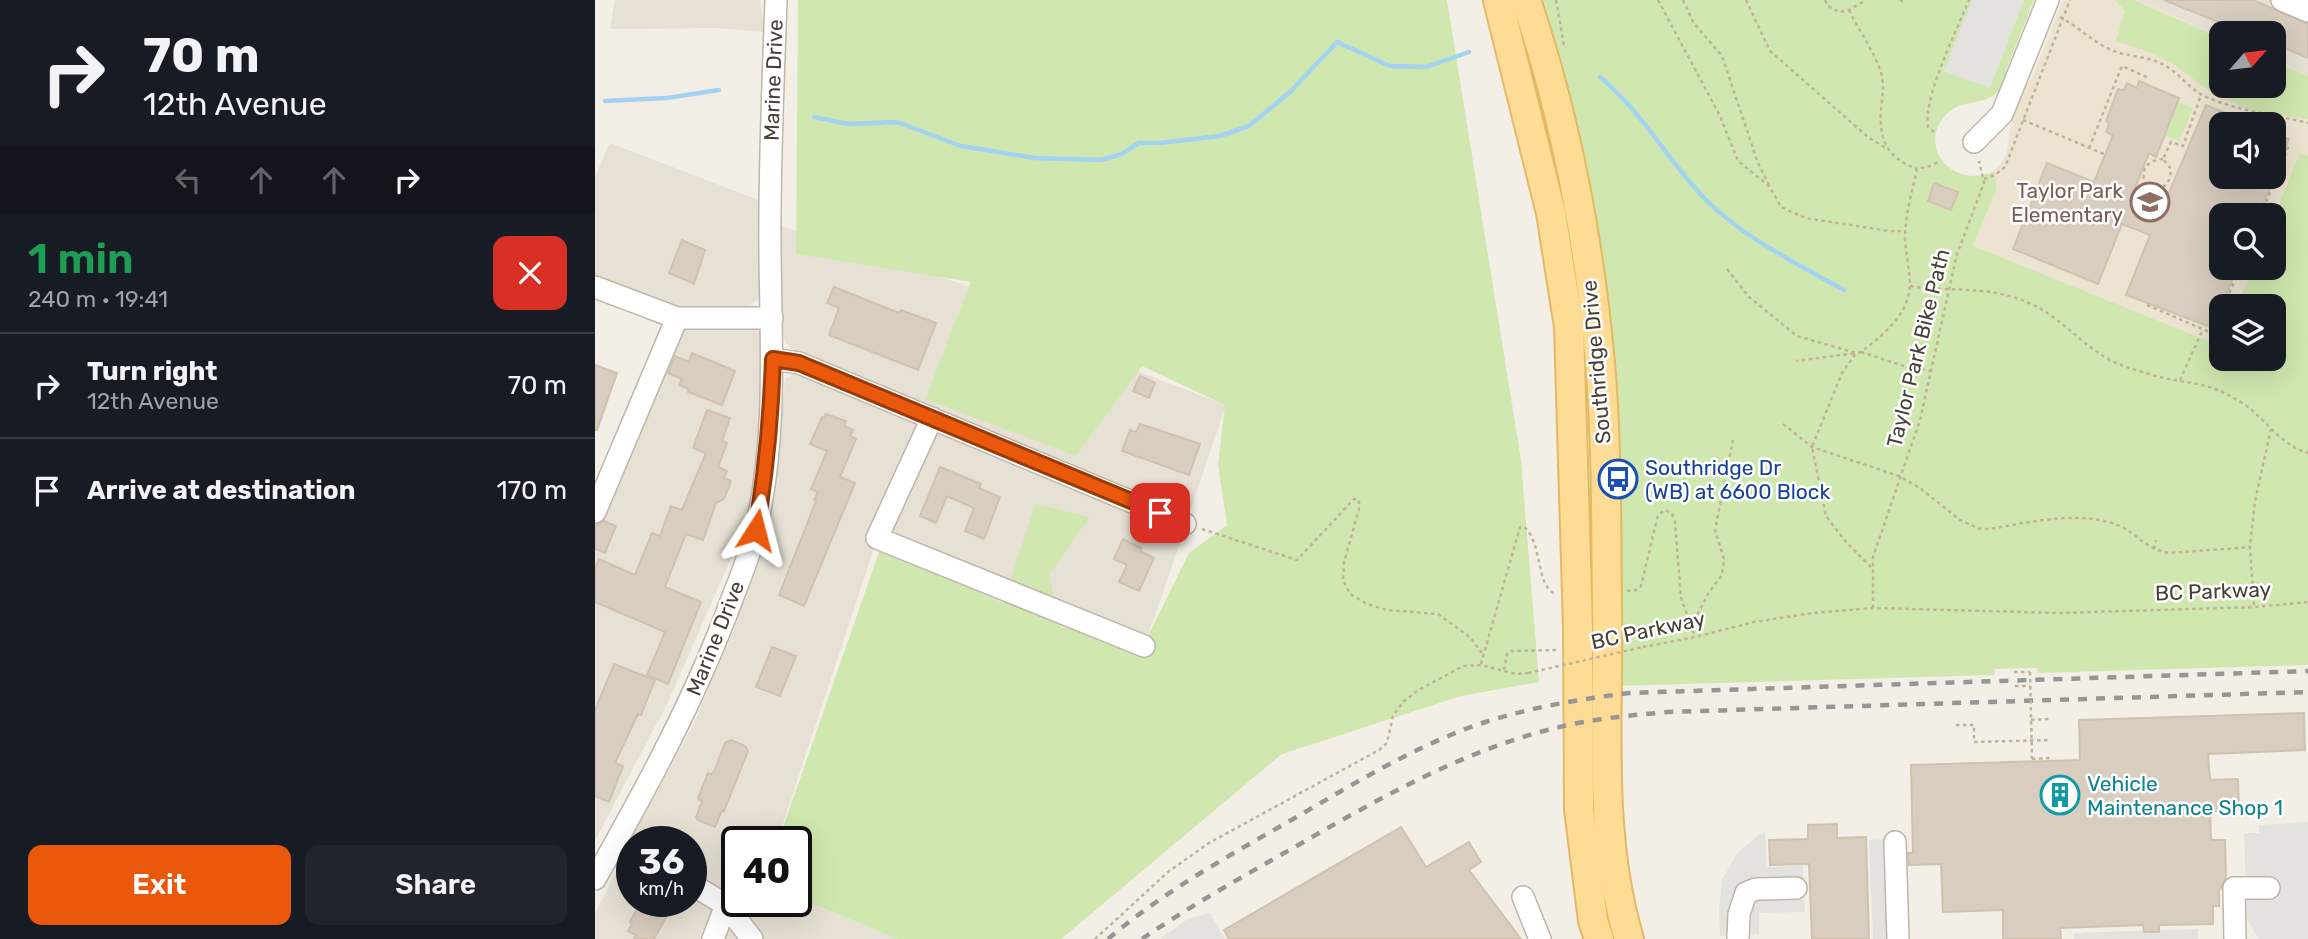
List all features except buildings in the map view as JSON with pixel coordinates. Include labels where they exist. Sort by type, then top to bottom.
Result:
[{"type":"main road","name":"Southridge Drive","points":[[1498,0],[1551,213],[1569,327],[1578,628],[1579,809],[1593,921],[1599,939]]},
{"type":"main road","name":"Southridge Drive","points":[[1527,0],[1544,53],[1575,187],[1600,363],[1608,620],[1607,790],[1612,859],[1629,939]]},
{"type":"street","name":"Marine Drive","points":[[633,826],[716,640],[756,530],[767,457],[773,359],[770,176],[776,0]]},
{"type":"street","points":[[2282,0],[2308,11]]},
{"type":"street","points":[[1974,142],[2002,114],[2052,9]]},
{"type":"street","points":[[595,287],[677,318],[772,318]]},
{"type":"street","points":[[595,512],[677,318]]},
{"type":"street","points":[[773,359],[794,361],[1185,524]]},
{"type":"street","points":[[932,418],[877,538],[1144,646]]},
{"type":"street","points":[[1895,842],[1898,939]]},
{"type":"street","name":"Marine Drive","points":[[595,879],[616,854]]},
{"type":"street","points":[[1738,939],[1739,914],[1746,894],[1755,889],[1796,888]]},
{"type":"street","points":[[2235,939],[2234,888],[2269,888]]},
{"type":"street","points":[[1523,897],[1540,939]]},
{"type":"street","points":[[713,939],[721,917]]},
{"type":"street","points":[[735,917],[752,939]]},
{"type":"path","points":[[1658,0],[1720,116],[1738,161],[1769,186]]},
{"type":"path","points":[[1683,0],[1693,22],[1722,57],[1758,163],[1781,207],[1805,218],[1889,231],[1906,231]]},
{"type":"path","points":[[1746,0],[1770,51],[1870,138],[1903,163],[1917,169],[1940,162]]},
{"type":"path","points":[[1825,0],[1828,6],[1839,12],[1849,10],[1866,0]]},
{"type":"path","points":[[1934,132],[1928,127],[1927,121],[1929,99],[1969,0]]},
{"type":"path","points":[[2070,0],[2052,9],[2022,120],[2104,154]]},
{"type":"path","points":[[2052,9],[2110,50],[2148,58],[2165,65],[2201,95],[2246,111],[2279,115],[2308,123]]},
{"type":"path","points":[[1849,10],[1881,73],[1884,88],[1881,120],[1886,148]]},
{"type":"path","points":[[2089,148],[2122,66],[2150,78]]},
{"type":"path","points":[[2163,159],[2171,142],[2183,146],[2201,95]]},
{"type":"path","name":"Taylor Park Bike Path","points":[[1873,608],[1873,557],[1920,421],[1957,254],[1984,178],[1996,175],[2005,167],[2022,120]]},
{"type":"path","points":[[2266,203],[2289,145]]},
{"type":"path","points":[[2163,159],[2171,169],[2168,181],[2164,187],[2157,189],[2147,186],[2143,179],[2144,169],[2150,162],[2163,159]]},
{"type":"path","points":[[1871,567],[1846,542],[1826,516],[1812,447],[1842,373],[1859,353],[1889,330],[1905,307],[1910,286],[1907,214],[1917,169]]},
{"type":"path","points":[[1727,269],[1749,297],[1797,336],[1932,372]]},
{"type":"path","points":[[1910,286],[1988,290],[2031,304],[2121,366],[2162,378],[2208,385],[2228,395],[2249,408],[2289,445],[2308,453]]},
{"type":"path","points":[[2147,306],[2209,331]]},
{"type":"path","points":[[2180,380],[2203,329]]},
{"type":"path","points":[[1796,361],[1859,353]]},
{"type":"path","points":[[1783,424],[1812,447],[1899,476],[1920,488],[1960,520],[1980,528],[1990,530],[2060,519],[2086,519],[2123,528],[2154,549],[2170,553],[2250,547]]},
{"type":"path","points":[[2254,607],[2250,547],[2255,501],[2271,429]]},
{"type":"path","points":[[1690,628],[1709,592],[1722,575],[1724,559],[1715,530],[1733,440]]},
{"type":"path","points":[[1185,524],[1297,559],[1354,499],[1359,500],[1359,509],[1344,562],[1345,588],[1367,604],[1387,610],[1438,614],[1471,638],[1484,656]]},
{"type":"path","points":[[1095,939],[1168,872],[1209,843],[1379,750],[1387,743],[1393,716],[1403,702],[1417,691],[1463,666],[1481,665],[1520,527],[1524,527],[1531,534],[1545,584],[1550,592],[1563,595]]},
{"type":"path","points":[[2154,549],[2156,540]]},
{"type":"path","name":"BC Parkway","points":[[1481,665],[1516,674],[1528,673],[1754,622],[1873,608],[2060,613],[2254,607],[2308,602]]},
{"type":"path","points":[[1504,671],[1510,651],[1551,650]]},
{"type":"path","points":[[2014,672],[2030,672],[2032,758],[2050,758]]},
{"type":"path","points":[[2015,686],[2030,686]]},
{"type":"path","points":[[2031,720],[2049,719]]},
{"type":"path","points":[[1956,725],[1974,724],[1974,742],[2050,740]]},
{"type":"shaded area","points":[[615,0],[760,0],[764,32],[717,28],[610,29]]},
{"type":"shaded area","points":[[1972,0],[2024,0],[1990,88],[1944,71]]},
{"type":"shaded area","name":"Taylor Park Elementary","points":[[2063,0],[2140,0],[2209,32],[2209,98],[2286,98],[2286,67],[2308,76],[2308,381],[2283,371],[2286,371],[2286,294],[2209,294],[2209,341],[1973,246],[1997,188],[1994,171],[2005,158],[2022,86],[2032,78]]},
{"type":"shaded area","points":[[2140,0],[2308,0],[2308,76],[2286,67],[2286,21],[2209,21],[2209,32]]},
{"type":"shaded area","points":[[610,143],[761,201],[761,296],[757,300],[743,309],[679,306],[595,277],[595,176]]},
{"type":"shaded area","points":[[781,226],[965,285],[1142,373],[1226,405],[1188,517],[793,351],[786,343],[781,330]]},
{"type":"shaded area","points":[[674,327],[753,328],[764,340],[763,421],[748,520],[667,704],[595,841],[595,512]]},
{"type":"shaded area","points":[[798,371],[1184,532],[1144,646],[877,539],[782,826],[721,826],[721,917],[812,917],[812,904],[898,939],[595,939],[595,914],[616,871],[616,917],[707,917],[707,826],[638,826],[693,725],[734,630],[776,489],[785,379]]},
{"type":"shaded area","points":[[2308,822],[2308,939],[2259,939],[2247,920],[2244,833],[2259,833],[2259,825]]},
{"type":"shaded area","points":[[1765,831],[1767,867],[1803,866],[1805,912],[1759,913],[1759,934],[1720,936],[1722,880],[1737,854]]},
{"type":"shaded area","points":[[1886,839],[1888,939],[1873,939],[1869,840]]},
{"type":"shaded area","points":[[1210,913],[1225,939],[1160,939],[1189,918]]},
{"type":"shaded area","points":[[2198,929],[2198,939],[2074,939],[2073,933]]},
{"type":"green space","points":[[798,0],[1447,0],[1521,460],[1539,682],[1461,696],[1282,754],[1061,939],[898,939],[812,904],[812,826],[784,826],[880,549],[1003,603],[1035,504],[1090,517],[1049,575],[1061,627],[1143,646],[1189,553],[1227,525],[1218,465],[1225,405],[1142,366],[1076,456],[925,399],[971,282],[796,254]]},
{"type":"green space","points":[[1538,0],[2034,0],[2006,70],[2008,80],[1992,96],[1952,110],[1944,117],[1937,130],[1935,142],[1938,154],[1945,164],[1967,175],[1994,171],[1997,188],[1973,246],[2209,341],[2209,371],[2286,371],[2286,294],[2242,294],[2248,280],[2286,280],[2286,203],[2280,203],[2300,153],[2308,156],[2308,665],[2038,673],[2037,668],[1995,669],[1994,675],[1617,686],[1616,500]]},
{"type":"green space","points":[[2115,0],[2133,0],[2209,33],[2209,90],[2176,66],[2149,52],[2116,41],[2125,11]]},
{"type":"green space","points":[[2286,67],[2308,76],[2308,119],[2286,116],[2286,112],[2249,110],[2225,98],[2286,98]]},
{"type":"green space","points":[[2178,102],[2193,108],[2179,141],[2165,135]]},
{"type":"waterway","points":[[814,117],[848,124],[897,122],[961,146],[1035,158],[1101,160],[1122,154],[1139,143],[1220,136],[1249,126],[1291,91],[1337,42],[1390,66],[1426,67],[1469,52]]},
{"type":"waterway","points":[[1600,77],[1629,105],[1692,184],[1720,213],[1771,249],[1844,290]]},
{"type":"waterway","points":[[605,101],[667,98],[719,90]]},
{"type":"railway","points":[[1108,939],[1192,878],[1373,773],[1468,728],[1527,710],[1629,693],[2308,671]]},
{"type":"railway","points":[[1142,939],[1235,881],[1392,793],[1495,746],[1568,725],[1668,712],[2308,692]]},
{"type":"place","name":"Taylor Park Elementary","points":[[2150,202]]},
{"type":"place","name":"Southridge Dr (WB) at 6600 Block","points":[[1618,479]]},
{"type":"place","name":"Vehicle Maintenance Shop 1","points":[[2060,795]]},
{"type":"route","points":[[756,530],[766,469],[773,359],[794,361],[1160,513]]}]
